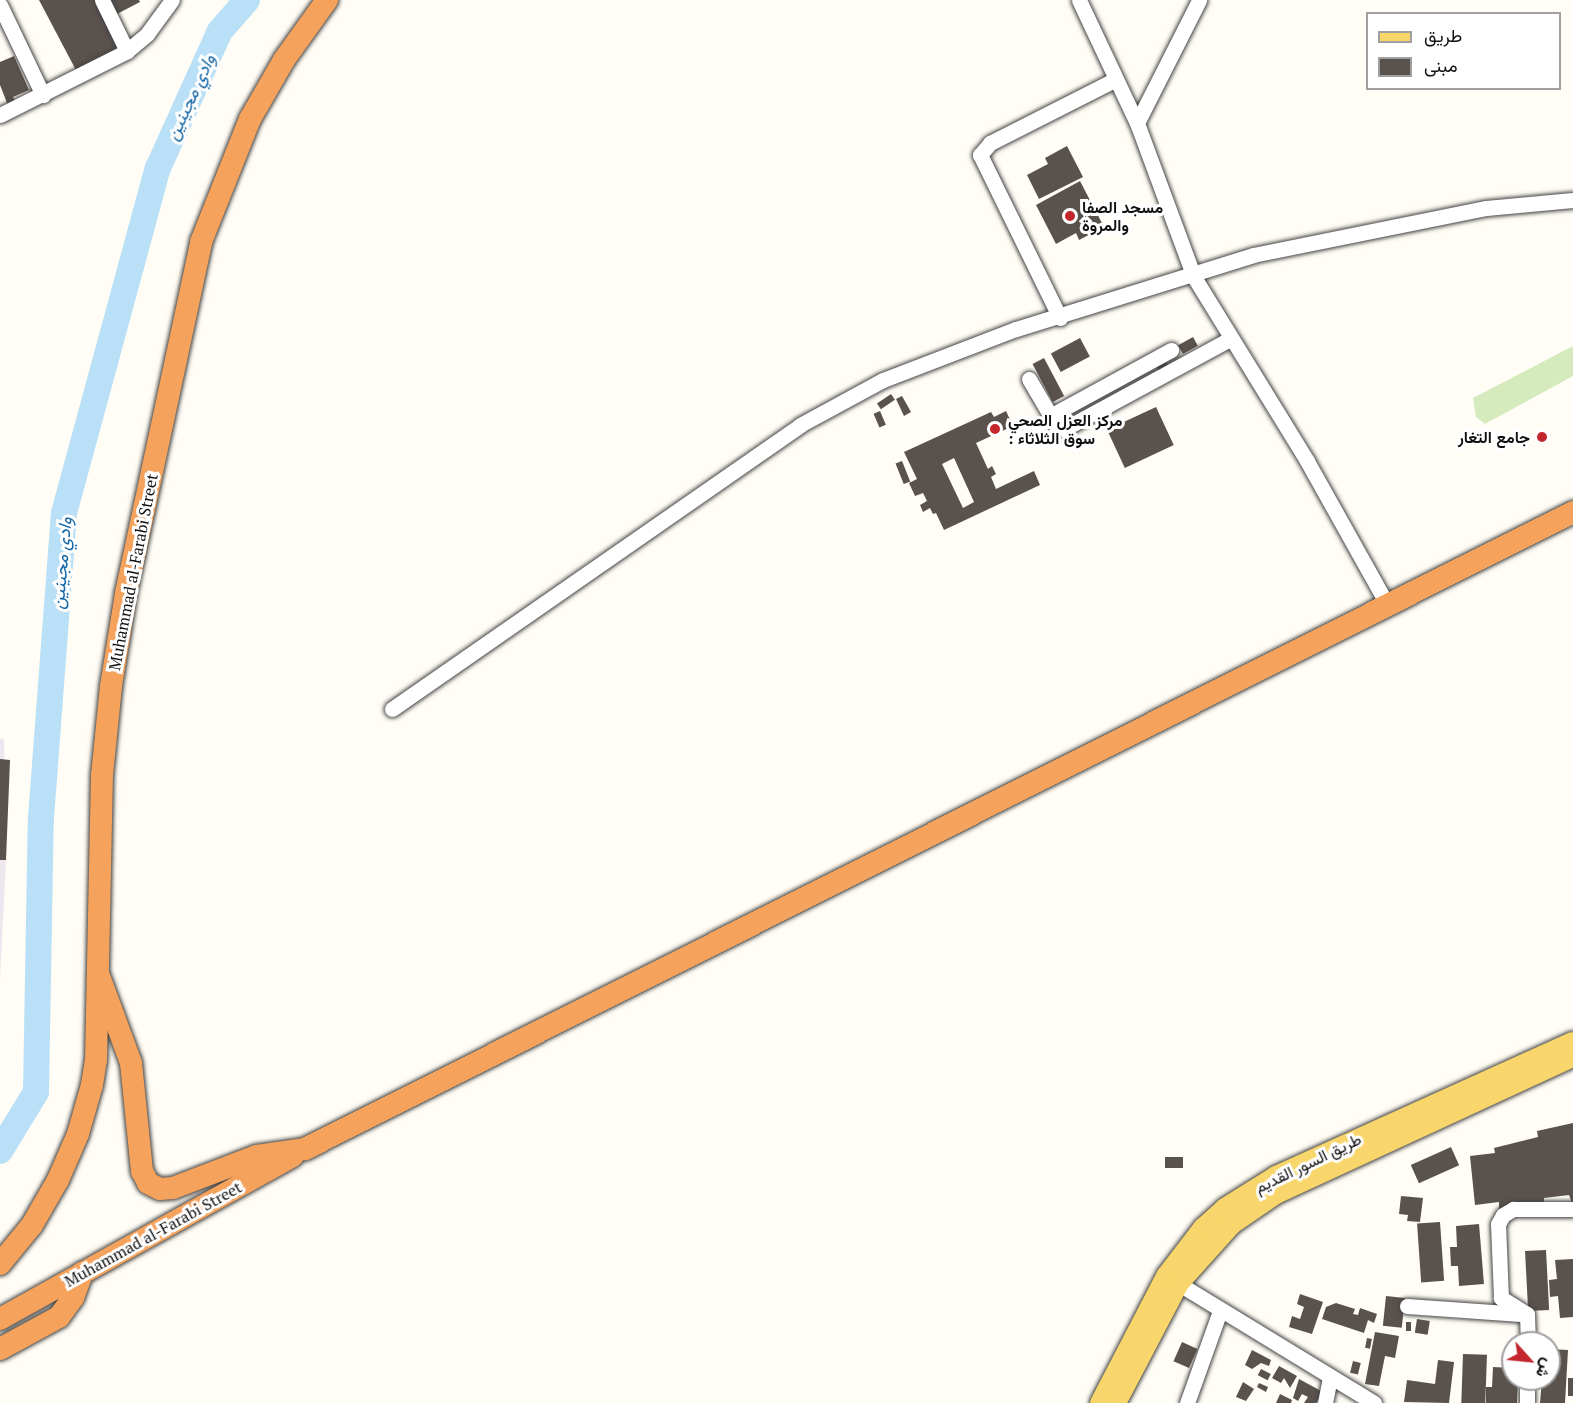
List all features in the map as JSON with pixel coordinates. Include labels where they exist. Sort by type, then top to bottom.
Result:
[{"type":"highway","name":"Muhammad al-Farabi Street","points":[[0,1264],[46,1203],[78,1134],[96,1060],[101,808],[111,686],[126,593],[201,242],[250,119],[284,60],[327,0]]},
{"type":"highway","name":"Muhammad al-Farabi Street","points":[[0,1318],[305,1149],[1573,512]]},
{"type":"highway","points":[[99,976],[131,1063],[142,1171],[148,1183],[167,1190],[257,1156],[305,1149]]},
{"type":"highway","points":[[0,1349],[65,1311],[82,1273]]},
{"type":"main road","name":"طريق السور القديم","points":[[1100,1403],[1203,1228],[1250,1191],[1573,1042]]},
{"type":"main road","name":"طريق السور القديم","points":[[1116,1403],[1172,1280],[1212,1242],[1276,1194],[1573,1057]]},
{"type":"street","points":[[102,0],[127,51]]},
{"type":"street","points":[[0,115],[127,51],[147,34],[172,0]]},
{"type":"street","points":[[1137,123],[1199,0]]},
{"type":"street","points":[[1084,3],[1137,123],[1194,277],[1307,461],[1387,604]]},
{"type":"street","points":[[0,5],[43,95]]},
{"type":"street","points":[[1060,318],[980,155],[990,143],[1116,79]]},
{"type":"street","points":[[392,709],[827,408],[942,357],[1282,248],[1486,208],[1573,200]]},
{"type":"street","points":[[1029,379],[1050,416],[1059,427],[1069,428],[1230,339]]},
{"type":"street","points":[[1050,416],[1171,350]]},
{"type":"street","points":[[1527,1314],[1501,1298],[1498,1224],[1503,1215],[1513,1209],[1573,1209]]},
{"type":"street","points":[[1172,1280],[1374,1403]]},
{"type":"street","points":[[1407,1306],[1527,1314]]},
{"type":"street","points":[[1187,1403],[1220,1311]]},
{"type":"street","points":[[1527,1314],[1528,1331]]},
{"type":"street","points":[[1325,1403],[1330,1378]]},
{"type":"shaded area","points":[[4,738],[6,860],[0,979],[0,739]]},
{"type":"green space","points":[[1573,346],[1573,376],[1485,424],[1476,417],[1473,398]]},
{"type":"building","points":[[39,0],[97,0],[122,47],[78,74]]},
{"type":"building","points":[[107,0],[139,0],[140,2],[115,15]]},
{"type":"building","points":[[14,56],[29,90],[13,97],[17,105],[9,108],[0,85],[0,62]]},
{"type":"building","points":[[1067,146],[1083,177],[1039,199],[1027,175],[1048,164],[1045,158]]},
{"type":"building","name":"مسجد الصفا والمروة","points":[[1080,181],[1104,227],[1079,240],[1076,233],[1056,244],[1036,205]]},
{"type":"building","points":[[1193,337],[1198,346],[1183,354],[1178,345]]},
{"type":"building","points":[[1080,338],[1090,357],[1061,372],[1051,353]]},
{"type":"building","points":[[1162,355],[1169,367],[1159,373],[1152,361]]},
{"type":"building","points":[[1044,358],[1064,396],[1053,402],[1033,364]]},
{"type":"building","points":[[891,394],[895,400],[881,409],[877,404]]},
{"type":"building","points":[[902,396],[911,412],[904,416],[896,399]]},
{"type":"building","points":[[1156,407],[1174,445],[1125,468],[1107,430]]},
{"type":"building","points":[[880,411],[886,425],[879,428],[874,414]]},
{"type":"building","points":[[1006,411],[1013,426],[976,443],[988,469],[992,466],[996,474],[991,477],[996,489],[1034,471],[1040,485],[944,530],[936,513],[933,514],[930,508],[923,512],[920,505],[927,501],[923,493],[915,496],[909,483],[917,479],[904,452],[991,412],[994,417]],"holes":[[[954,458],[974,502],[963,508],[942,464]]]},
{"type":"building","points":[[902,461],[910,481],[904,484],[896,464]]},
{"type":"building","points":[[0,759],[10,760],[6,860],[0,860]]},
{"type":"building","points":[[1573,1123],[1573,1206],[1569,1195],[1544,1198],[1544,1204],[1499,1209],[1499,1202],[1475,1205],[1470,1156],[1495,1153],[1494,1148],[1538,1137],[1537,1131]]},
{"type":"building","points":[[1451,1147],[1459,1165],[1419,1183],[1411,1165]]},
{"type":"building","points":[[1165,1157],[1183,1157],[1183,1168],[1165,1168]]},
{"type":"building","points":[[1401,1196],[1423,1198],[1420,1222],[1407,1221],[1408,1215],[1399,1214]]},
{"type":"building","points":[[1440,1222],[1444,1281],[1421,1282],[1417,1224]]},
{"type":"building","points":[[1479,1224],[1484,1284],[1459,1286],[1458,1266],[1451,1266],[1450,1247],[1457,1247],[1456,1226]]},
{"type":"building","points":[[1546,1250],[1549,1310],[1528,1311],[1525,1251]]},
{"type":"building","points":[[1573,1259],[1573,1317],[1560,1318],[1558,1296],[1550,1297],[1549,1280],[1557,1279],[1555,1260]]},
{"type":"building","points":[[1300,1294],[1323,1302],[1312,1334],[1289,1327],[1292,1316],[1300,1319],[1304,1307],[1297,1304]]},
{"type":"building","points":[[1386,1296],[1405,1298],[1402,1328],[1383,1326]]},
{"type":"building","points":[[1336,1303],[1355,1309],[1353,1314],[1358,1315],[1360,1308],[1377,1314],[1374,1323],[1368,1320],[1364,1333],[1322,1319],[1326,1307]]},
{"type":"building","points":[[1417,1319],[1430,1321],[1428,1335],[1415,1333]]},
{"type":"building","points":[[1406,1322],[1411,1322],[1411,1331],[1406,1331]]},
{"type":"building","points":[[1375,1332],[1399,1336],[1395,1358],[1385,1356],[1379,1386],[1365,1384]]},
{"type":"building","points":[[1367,1338],[1372,1339],[1370,1349],[1365,1348]]},
{"type":"building","points":[[1182,1342],[1198,1349],[1189,1368],[1173,1361]]},
{"type":"building","points":[[1252,1350],[1271,1360],[1269,1366],[1261,1363],[1252,1369],[1245,1365]]},
{"type":"building","points":[[1561,1350],[1568,1350],[1565,1403],[1540,1403],[1541,1391],[1561,1391]]},
{"type":"building","points":[[1463,1354],[1487,1355],[1485,1403],[1461,1403]]},
{"type":"building","points":[[1438,1360],[1454,1362],[1449,1403],[1404,1402],[1407,1380],[1435,1384]]},
{"type":"building","points":[[1353,1361],[1361,1363],[1358,1375],[1350,1373]]},
{"type":"building","points":[[1279,1366],[1297,1376],[1290,1388],[1284,1378],[1281,1383],[1272,1378]]},
{"type":"building","points":[[1493,1367],[1501,1367],[1501,1391],[1518,1391],[1517,1403],[1486,1403],[1486,1387],[1492,1387]]},
{"type":"building","points":[[1261,1369],[1271,1374],[1268,1380],[1258,1375]]},
{"type":"building","points":[[1568,1378],[1573,1378],[1573,1396],[1568,1396]]},
{"type":"building","points":[[1299,1379],[1323,1392],[1316,1403],[1304,1403],[1308,1397],[1302,1394],[1298,1401],[1293,1398]]},
{"type":"building","points":[[1243,1382],[1254,1389],[1246,1401],[1236,1397]]},
{"type":"building","points":[[1259,1383],[1268,1387],[1266,1392],[1257,1387]]},
{"type":"building","points":[[1280,1394],[1292,1400],[1291,1403],[1276,1403]]},
{"type":"waterway","name":"وادي مجينين","points":[[0,1151],[36,1092],[41,818],[64,513],[158,168],[220,31],[247,0]]},
{"type":"place","name":"مسجد الصفا والمروة","points":[[1070,216]]},
{"type":"place","name":"مركز العزل الصحي : سوق الثلاثاء","points":[[995,429]]},
{"type":"place","name":"جامع التغار","points":[[1542,437]]}]
